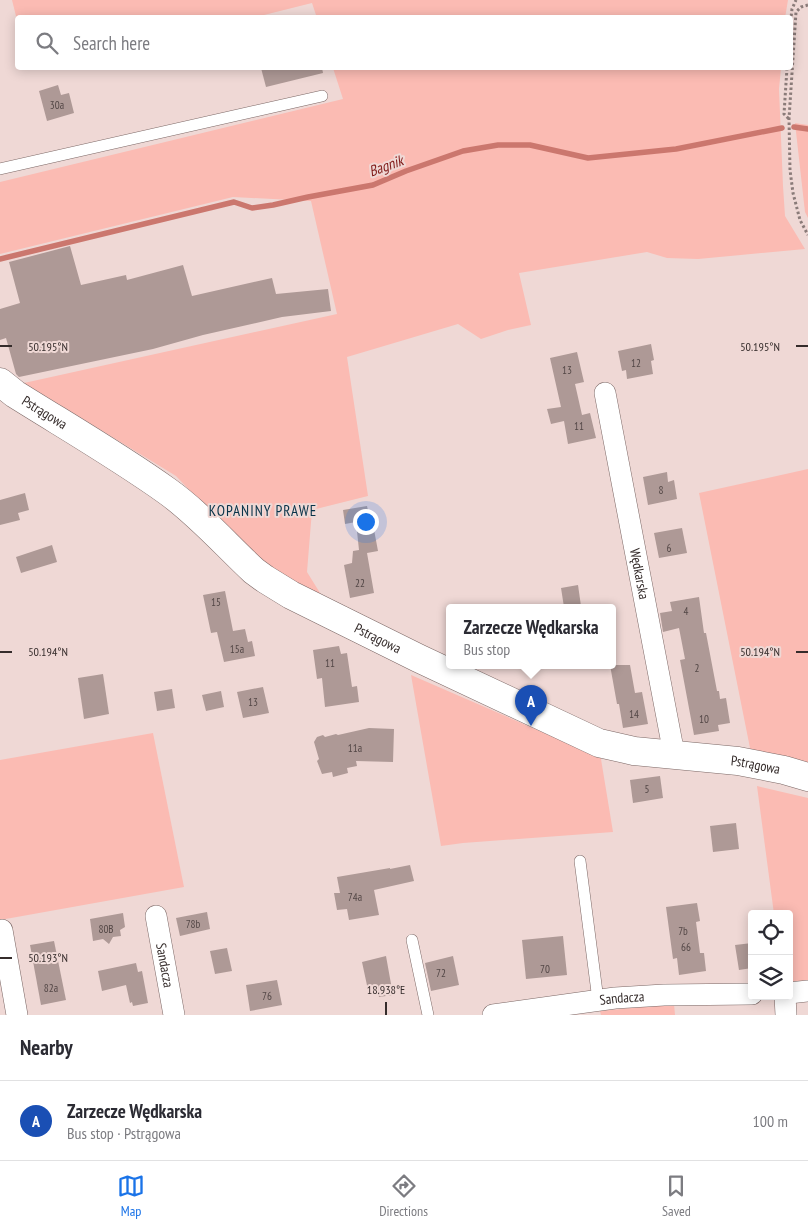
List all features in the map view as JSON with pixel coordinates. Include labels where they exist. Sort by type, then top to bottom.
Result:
[{"type":"street","name":"Pstrągowa","points":[[0,382],[167,491],[265,579],[291,595],[418,658],[599,743],[617,748],[751,763],[808,777]]},
{"type":"street","name":"Wędkarska","points":[[605,393],[674,754]]},
{"type":"street","name":"Sandacza","points":[[156,916],[174,1015]]},
{"type":"street","points":[[2,930],[16,1015]]},
{"type":"street","points":[[793,993],[808,991]]},
{"type":"street","name":"Sandacza","points":[[493,1015],[596,1005],[615,998],[664,995],[748,994]]},
{"type":"street","points":[[785,1000],[786,1015]]},
{"type":"lane","points":[[0,169],[322,96]]},
{"type":"lane","points":[[580,861],[596,1005]]},
{"type":"lane","points":[[412,940],[428,1015]]},
{"type":"path","points":[[791,15],[796,0]]},
{"type":"path","points":[[793,58],[796,12],[801,7],[808,5]]},
{"type":"path","points":[[788,70],[784,114],[789,119]]},
{"type":"path","points":[[792,70],[789,119],[790,170],[793,193],[800,220],[808,235]]},
{"type":"shaded area","points":[[12,0],[788,0],[786,15],[316,15],[312,3],[264,15],[16,15]]},
{"type":"shaded area","points":[[334,70],[781,70],[779,89],[785,216],[805,249],[698,259],[667,258],[647,252],[519,273],[531,325],[481,339],[458,324],[347,357],[368,496],[312,510],[307,572],[325,601],[254,558],[176,476],[24,383],[337,314],[311,201],[233,197],[0,254],[0,182],[343,99]]},
{"type":"shaded area","points":[[795,123],[808,125],[808,218],[805,212]]},
{"type":"shaded area","points":[[808,469],[808,763],[751,753],[699,493]]},
{"type":"shaded area","points":[[411,675],[565,742],[600,753],[613,832],[441,846]]},
{"type":"shaded area","points":[[153,733],[184,887],[0,920],[0,760]]},
{"type":"shaded area","points":[[757,786],[808,798],[808,980],[793,982],[793,910],[773,910]]},
{"type":"shaded area","points":[[674,1004],[675,1015],[601,1015],[600,1011]]},
{"type":"building","points":[[262,70],[322,70],[323,73],[266,87]]},
{"type":"building","points":[[58,85],[61,95],[69,93],[74,113],[47,121],[39,91]]},
{"type":"building","points":[[70,246],[81,285],[126,275],[127,280],[183,265],[192,296],[272,278],[276,294],[328,289],[331,311],[282,317],[203,335],[153,349],[19,377],[16,374],[6,338],[0,340],[0,309],[20,303],[9,262]]},
{"type":"building","points":[[651,344],[654,360],[651,361],[653,374],[627,379],[626,370],[622,371],[618,351]]},
{"type":"building","points":[[577,352],[584,382],[575,384],[582,415],[590,413],[596,438],[568,444],[564,421],[551,424],[547,409],[561,407],[550,358]]},
{"type":"building","points":[[667,472],[668,482],[674,480],[677,499],[648,505],[643,477]]},
{"type":"building","points":[[25,493],[29,510],[18,513],[20,520],[0,525],[0,500]]},
{"type":"building","points":[[367,506],[370,520],[372,519],[378,551],[367,553],[374,593],[350,598],[344,565],[352,563],[353,551],[359,550],[356,522],[345,524],[343,510]]},
{"type":"building","points":[[682,528],[687,553],[659,558],[654,533]]},
{"type":"building","points":[[52,545],[57,562],[21,573],[16,557]]},
{"type":"building","points":[[578,585],[581,604],[564,604],[561,588]]},
{"type":"building","points":[[225,591],[233,631],[245,629],[248,642],[252,641],[255,656],[224,662],[217,632],[211,633],[203,595]]},
{"type":"building","points":[[699,597],[704,633],[706,633],[717,691],[719,691],[720,699],[726,698],[730,723],[718,725],[719,731],[694,735],[680,660],[685,659],[679,628],[663,632],[660,613],[672,611],[670,602]]},
{"type":"building","points":[[339,646],[341,654],[347,653],[352,687],[357,686],[359,702],[325,707],[322,678],[317,679],[313,650]]},
{"type":"building","points":[[616,665],[630,665],[635,693],[642,692],[648,724],[623,728],[619,704],[617,704],[611,669],[616,669]]},
{"type":"building","points":[[103,674],[109,714],[84,719],[78,678]]},
{"type":"building","points":[[263,687],[269,713],[243,718],[237,692]]},
{"type":"building","points":[[172,689],[175,708],[157,711],[154,692]]},
{"type":"building","points":[[221,691],[224,707],[206,711],[202,695]]},
{"type":"building","points":[[369,728],[394,729],[393,762],[356,761],[357,766],[347,768],[348,773],[333,777],[332,772],[322,774],[317,761],[319,759],[314,742],[317,737],[338,735]]},
{"type":"building","points":[[660,776],[663,798],[633,803],[630,780]]},
{"type":"building","points":[[736,823],[739,849],[713,852],[710,826]]},
{"type":"building","points":[[410,865],[414,881],[374,890],[379,915],[349,920],[347,909],[337,910],[334,893],[340,893],[337,877]]},
{"type":"building","points":[[697,903],[700,921],[696,922],[700,953],[704,953],[706,971],[679,975],[677,958],[673,959],[666,907]]},
{"type":"building","points":[[207,912],[210,929],[180,936],[176,918]]},
{"type":"building","points":[[123,913],[125,927],[120,930],[121,936],[113,937],[109,944],[103,939],[93,941],[90,919]]},
{"type":"building","points":[[563,936],[567,975],[526,979],[522,940]]},
{"type":"building","points":[[54,941],[66,1000],[41,1005],[30,945]]},
{"type":"building","points":[[748,943],[748,969],[739,970],[735,945]]},
{"type":"building","points":[[227,948],[232,971],[215,974],[210,951]]},
{"type":"building","points":[[386,956],[393,995],[379,997],[377,988],[368,990],[362,962]]},
{"type":"building","points":[[453,956],[459,985],[431,991],[425,963]]},
{"type":"building","points":[[136,963],[138,972],[142,971],[148,1003],[133,1006],[132,1002],[130,1003],[126,985],[102,991],[98,971]]},
{"type":"building","points":[[277,980],[282,1005],[250,1011],[246,985]]},
{"type":"waterway","name":"Bagnik","points":[[794,127],[808,129]]},
{"type":"waterway","name":"Bagnik","points":[[0,259],[234,202],[252,208],[373,185],[463,151],[498,145],[530,145],[588,158],[676,149],[782,128]]},
{"type":"place","name":"Zarzecze Wędkarska","points":[[531,726]]},
{"type":"district","name":"KOPANINY PRAWE","points":[[263,511]]}]
